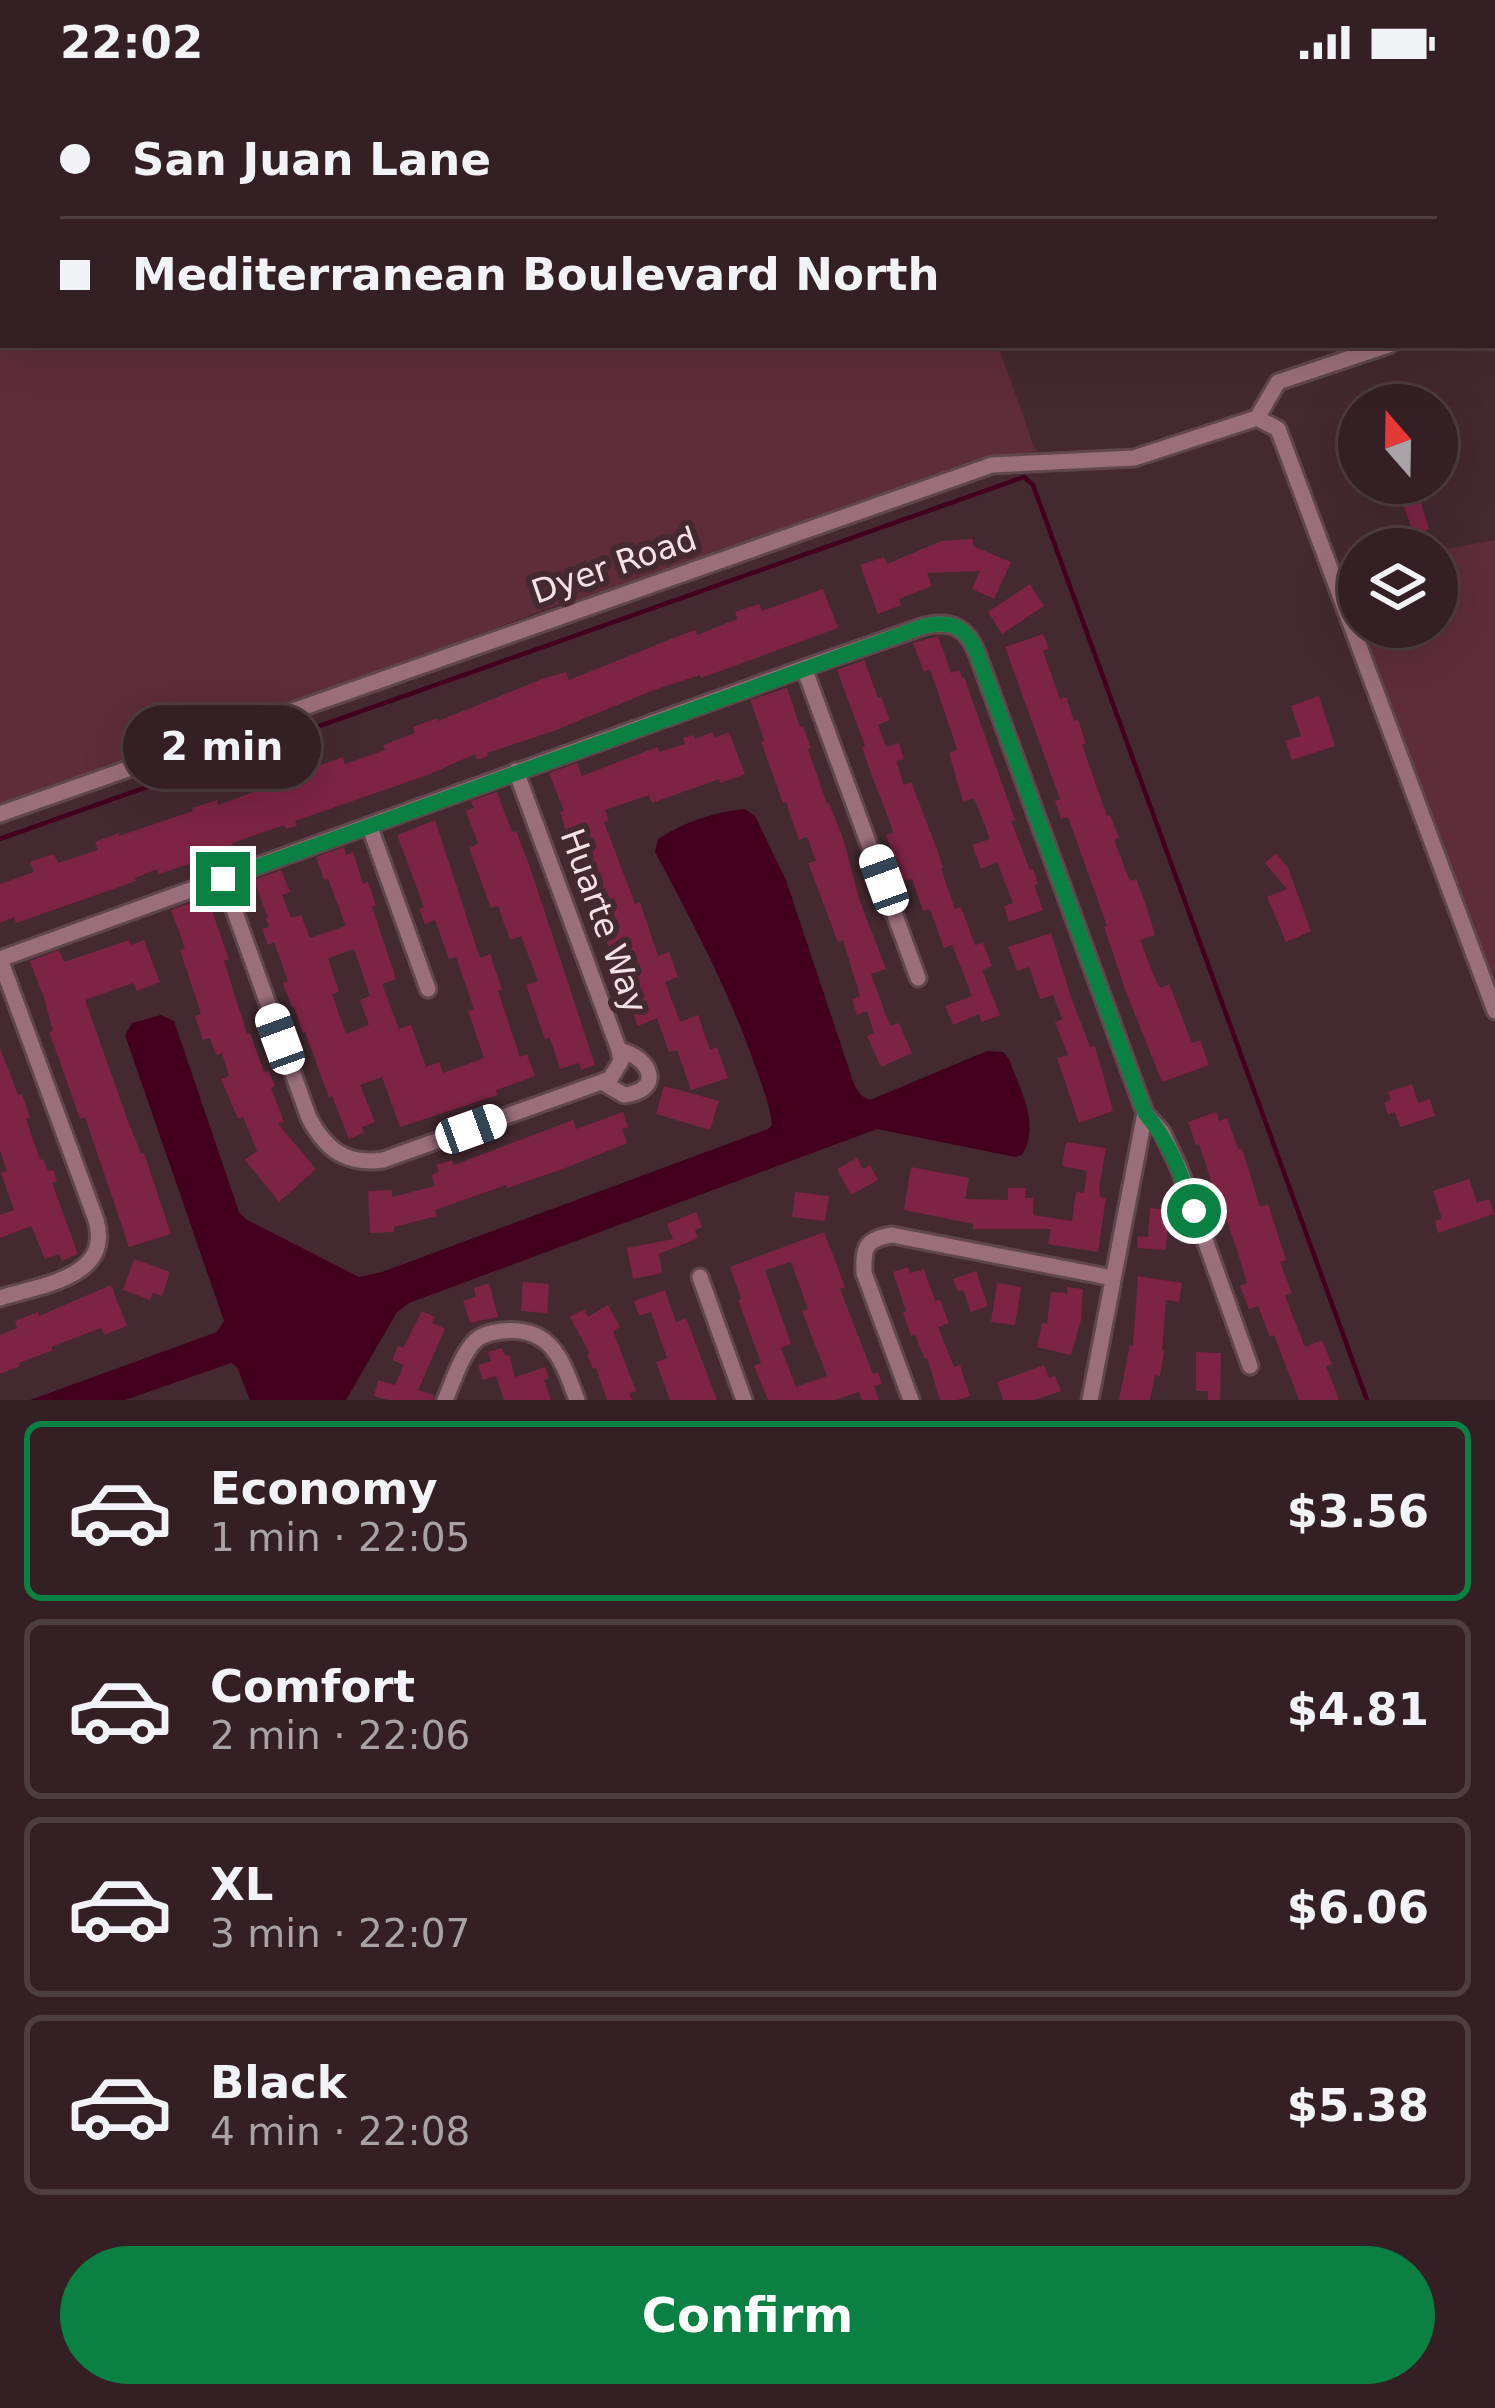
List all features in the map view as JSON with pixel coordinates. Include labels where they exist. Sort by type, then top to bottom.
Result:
[{"type":"street","name":"Dyer Road","points":[[0,814],[992,465],[1134,458],[1257,418],[1278,382],[1380,348]]},
{"type":"street","points":[[1257,418],[1278,429],[1495,1011]]},
{"type":"street","points":[[0,1298],[75,1274],[88,1266],[99,1244],[96,1220],[0,959],[941,622],[962,629],[977,653],[1145,1113],[1162,1132],[1180,1170],[1250,1366]]},
{"type":"street","points":[[804,668],[918,978]]},
{"type":"street","name":"Huarte Way","points":[[516,771],[620,1050],[616,1072],[602,1082]]},
{"type":"street","points":[[369,824],[428,988]]},
{"type":"street","points":[[223,879],[309,1118],[330,1150],[344,1158],[383,1160],[602,1082],[624,1095],[642,1091],[647,1084],[643,1060],[620,1050]]},
{"type":"street","points":[[1090,1400],[1145,1113]]},
{"type":"street","points":[[911,1400],[864,1273],[863,1256],[872,1231],[1113,1278]]},
{"type":"street","points":[[700,1277],[744,1400]]},
{"type":"street","points":[[445,1400],[476,1341],[490,1332],[513,1330],[550,1343],[577,1400]]},
{"type":"shaded area","points":[[0,348],[999,348],[1038,451],[970,461],[566,613],[560,604],[0,814]]},
{"type":"shaded area","points":[[1495,540],[1495,1009],[1369,648],[1458,648],[1458,547]]},
{"type":"shaded area","points":[[745,809],[755,816],[786,880],[855,1087],[862,1096],[870,1100],[987,1051],[1003,1052],[1029,1119],[1022,1155],[877,1129],[409,1303],[397,1312],[346,1400],[250,1400],[231,1363],[125,1400],[30,1400],[217,1332],[224,1321],[125,1035],[132,1023],[161,1015],[174,1021],[239,1212],[359,1277],[768,1129],[772,1125],[769,1109],[744,1036],[655,852],[658,839],[678,828]]},
{"type":"building","points":[[1403,504],[1421,504],[1429,528],[1412,528]]},
{"type":"building","points":[[973,539],[973,546],[1011,562],[994,599],[972,589],[980,571],[927,573],[932,586],[899,599],[901,605],[878,614],[860,565],[884,557],[887,564],[941,541]]},
{"type":"building","points":[[1030,584],[1044,606],[1002,634],[988,612]]},
{"type":"building","points":[[823,589],[838,628],[701,678],[654,690],[477,760],[475,754],[295,821],[297,826],[286,829],[284,825],[232,843],[233,848],[198,861],[159,874],[157,869],[136,881],[16,923],[14,917],[0,923],[0,884],[34,872],[30,862],[54,854],[58,863],[98,850],[95,842],[119,833],[217,800],[218,805],[343,757],[345,764],[385,750],[383,745],[415,733],[413,727],[542,679],[566,672],[569,680],[695,630],[697,635],[737,619],[735,612],[759,604],[762,611]]},
{"type":"building","points":[[1043,634],[1049,649],[1043,651],[1060,699],[1066,697],[1074,721],[1078,720],[1086,743],[1082,745],[1119,838],[1114,840],[1130,881],[1136,879],[1145,902],[1155,935],[1140,940],[1156,981],[1161,988],[1169,984],[1192,1043],[1200,1040],[1209,1065],[1162,1082],[1126,992],[1068,817],[1061,819],[1055,801],[1060,799],[1005,647]]},
{"type":"building","points":[[938,636],[951,673],[959,670],[964,677],[1015,820],[1011,821],[1038,884],[1034,885],[1043,910],[1009,922],[1004,906],[1013,903],[997,862],[981,869],[972,845],[990,839],[974,798],[963,802],[949,753],[957,750],[955,743],[930,669],[924,672],[913,643]]},
{"type":"building","points":[[864,660],[890,720],[878,725],[886,747],[899,743],[904,759],[896,761],[904,785],[911,782],[955,909],[961,907],[975,945],[983,943],[992,966],[982,970],[1000,1015],[982,1022],[979,1014],[953,1025],[945,1006],[972,996],[952,945],[944,948],[930,909],[923,911],[912,879],[903,881],[886,835],[893,833],[891,825],[837,670]]},
{"type":"building","points":[[787,688],[886,969],[871,974],[890,1026],[899,1023],[912,1053],[881,1067],[867,1036],[874,1033],[867,1011],[857,1015],[852,999],[860,996],[843,940],[838,942],[808,863],[816,861],[807,837],[799,840],[783,803],[750,700]]},
{"type":"building","points":[[1319,696],[1335,746],[1292,760],[1285,741],[1301,736],[1291,706]]},
{"type":"building","points":[[713,732],[715,738],[729,732],[745,774],[652,803],[649,795],[605,810],[609,820],[604,822],[658,956],[669,952],[678,977],[665,982],[680,1022],[698,1015],[710,1050],[717,1047],[728,1078],[691,1090],[677,1050],[669,1052],[657,1018],[638,1026],[629,1004],[637,1001],[623,961],[615,964],[549,773],[577,763],[582,776],[657,747],[660,752],[685,744],[683,738]]},
{"type":"building","points":[[497,792],[530,867],[595,1065],[581,1070],[579,1063],[560,1069],[526,985],[538,981],[521,936],[510,940],[498,906],[491,908],[469,848],[478,844],[466,811],[474,808],[471,801]]},
{"type":"building","points":[[435,820],[480,958],[490,954],[520,1057],[527,1054],[535,1076],[496,1090],[498,1095],[400,1127],[382,1077],[360,1085],[375,1122],[349,1139],[292,1008],[274,942],[268,945],[262,929],[269,927],[268,918],[254,880],[281,870],[290,892],[282,895],[291,918],[301,915],[310,938],[346,926],[316,857],[344,847],[346,855],[353,852],[376,905],[372,907],[396,979],[382,984],[399,1029],[411,1025],[426,1067],[439,1062],[443,1073],[484,1058],[456,957],[449,959],[435,920],[425,924],[419,909],[424,907],[397,835]],"holes":[[[354,949],[370,996],[360,1000],[369,1025],[346,1034],[332,994],[339,992],[328,958]]]},
{"type":"building","points":[[1276,853],[1288,868],[1311,931],[1286,942],[1267,897],[1287,889],[1265,863]]},
{"type":"building","points":[[207,897],[229,959],[224,961],[247,1034],[275,1086],[271,1088],[284,1122],[278,1124],[316,1169],[279,1202],[245,1160],[257,1151],[221,1079],[229,1076],[222,1053],[216,1055],[210,1038],[203,1040],[195,1016],[201,1014],[171,910]]},
{"type":"building","points":[[1051,933],[1090,1047],[1095,1046],[1113,1111],[1079,1123],[1057,1058],[1068,1055],[1055,1022],[1062,1019],[1053,995],[1040,999],[1029,967],[1017,971],[1008,947]]},
{"type":"building","points":[[129,940],[131,945],[144,940],[160,982],[137,991],[133,983],[85,1000],[171,1234],[129,1247],[85,1117],[80,1119],[49,1032],[53,1031],[30,961],[59,950],[64,962]]},
{"type":"building","points":[[0,1048],[18,1095],[22,1094],[40,1160],[48,1171],[53,1170],[57,1181],[52,1183],[78,1254],[62,1261],[59,1254],[45,1259],[31,1226],[0,1238],[0,1215],[14,1210],[1,1173],[7,1171],[0,1150]]},
{"type":"building","points":[[1412,1084],[1418,1103],[1430,1099],[1435,1116],[1400,1127],[1395,1112],[1388,1115],[1384,1103],[1391,1100],[1388,1092]]},
{"type":"building","points":[[664,1086],[719,1101],[710,1130],[656,1114]]},
{"type":"building","points":[[623,1112],[627,1143],[435,1210],[437,1216],[394,1227],[394,1232],[370,1233],[368,1191],[392,1190],[392,1197],[435,1186],[431,1175],[439,1172],[436,1165],[452,1160],[454,1165],[573,1120],[576,1129]]},
{"type":"building","points":[[1216,1112],[1219,1121],[1227,1118],[1238,1149],[1242,1148],[1260,1207],[1268,1204],[1286,1260],[1280,1262],[1292,1293],[1285,1296],[1305,1347],[1322,1340],[1339,1400],[1299,1400],[1274,1335],[1270,1337],[1258,1306],[1249,1309],[1240,1286],[1247,1283],[1237,1250],[1223,1210],[1216,1212],[1208,1188],[1213,1186],[1188,1122]]},
{"type":"building","points":[[1066,1142],[1106,1148],[1099,1187],[1100,1197],[1106,1198],[1098,1252],[1048,1244],[1051,1229],[973,1229],[973,1224],[904,1210],[911,1167],[969,1178],[965,1199],[1008,1200],[1008,1188],[1026,1188],[1025,1198],[1033,1198],[1033,1215],[1072,1221],[1076,1192],[1084,1193],[1087,1171],[1062,1166]]},
{"type":"building","points":[[857,1158],[863,1169],[870,1165],[878,1180],[851,1195],[837,1169]]},
{"type":"building","points":[[1469,1179],[1477,1203],[1489,1199],[1494,1214],[1438,1233],[1435,1221],[1442,1219],[1433,1191]]},
{"type":"building","points":[[795,1192],[829,1196],[825,1221],[792,1217]]},
{"type":"building","points":[[1150,1208],[1169,1210],[1166,1250],[1137,1248],[1138,1236],[1148,1237]]},
{"type":"building","points":[[696,1212],[702,1227],[695,1230],[698,1238],[659,1254],[662,1273],[633,1279],[627,1248],[673,1239],[667,1224]]},
{"type":"building","points":[[824,1232],[845,1287],[840,1289],[873,1374],[878,1372],[882,1384],[874,1386],[879,1400],[862,1400],[859,1392],[835,1400],[768,1400],[754,1366],[761,1363],[730,1267]],"holes":[[[791,1262],[808,1309],[802,1311],[827,1376],[796,1387],[781,1348],[791,1344],[765,1270]]]},
{"type":"building","points":[[134,1259],[170,1272],[162,1296],[153,1293],[150,1300],[123,1290]]},
{"type":"building","points":[[908,1267],[910,1273],[924,1269],[935,1301],[940,1300],[949,1323],[938,1327],[954,1367],[960,1365],[970,1396],[940,1400],[927,1358],[915,1335],[911,1336],[893,1272]]},
{"type":"building","points":[[976,1271],[988,1306],[971,1312],[953,1279]]},
{"type":"building","points":[[1138,1276],[1182,1283],[1179,1302],[1166,1300],[1160,1376],[1155,1375],[1150,1400],[1119,1400],[1133,1346]]},
{"type":"building","points":[[523,1282],[549,1284],[547,1313],[521,1311]]},
{"type":"building","points":[[489,1283],[498,1317],[470,1323],[463,1301],[476,1297],[474,1288]]},
{"type":"building","points":[[997,1283],[1021,1287],[1015,1325],[991,1322]]},
{"type":"building","points":[[111,1285],[127,1326],[104,1335],[101,1328],[0,1374],[0,1335],[17,1328],[15,1321],[38,1312],[39,1316]]},
{"type":"building","points":[[1067,1287],[1083,1289],[1071,1355],[1037,1347],[1042,1323],[1047,1324],[1051,1292],[1067,1293]]},
{"type":"building","points":[[665,1290],[676,1322],[686,1318],[717,1400],[670,1400],[656,1362],[667,1358],[651,1312],[639,1316],[634,1301]]},
{"type":"building","points":[[608,1305],[620,1327],[613,1331],[636,1391],[629,1393],[632,1400],[607,1400],[570,1317],[584,1309],[588,1317]]},
{"type":"building","points":[[422,1311],[445,1329],[418,1390],[434,1395],[433,1400],[374,1396],[378,1380],[395,1385],[404,1365],[392,1360]]},
{"type":"building","points":[[502,1348],[509,1355],[516,1381],[516,1377],[545,1367],[551,1400],[504,1400],[496,1376],[483,1380],[478,1365],[491,1361],[488,1352]]},
{"type":"building","points":[[1196,1352],[1221,1353],[1220,1400],[1208,1400],[1208,1391],[1196,1391]]},
{"type":"building","points":[[1044,1365],[1061,1391],[1034,1400],[1003,1400],[997,1382]]},
{"type":"waterway","points":[[0,839],[1024,477],[1033,485],[1367,1400]]},
{"type":"route","points":[[223,879],[924,626],[952,624],[970,638],[977,653],[1145,1113],[1162,1132],[1194,1211]]}]
